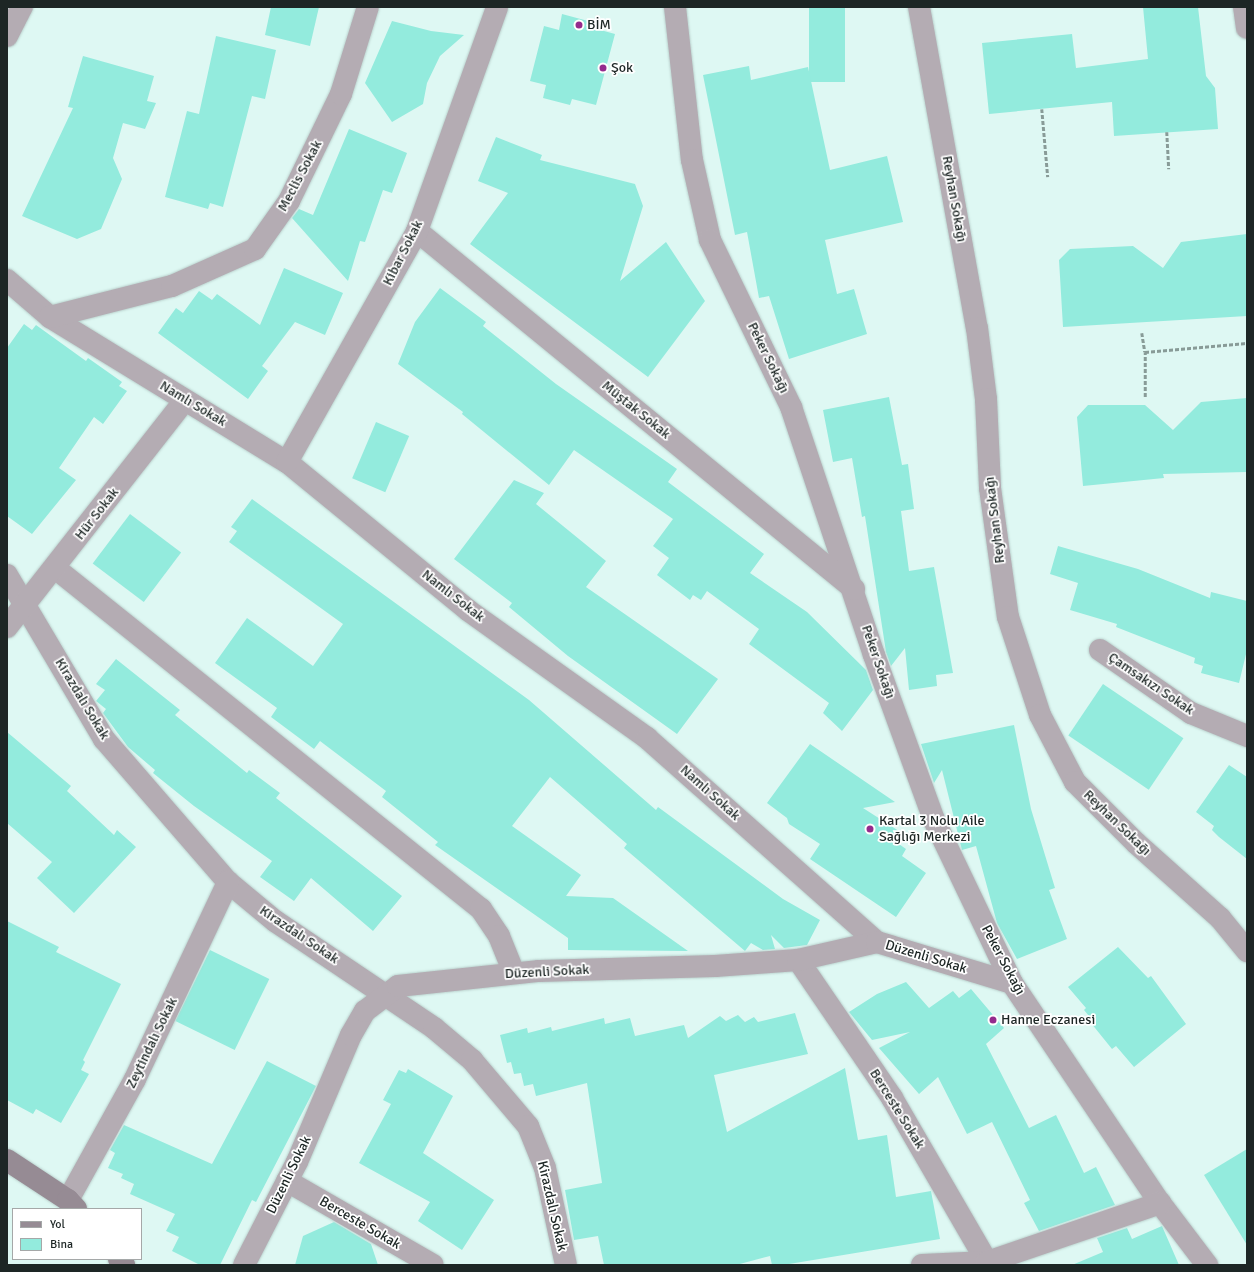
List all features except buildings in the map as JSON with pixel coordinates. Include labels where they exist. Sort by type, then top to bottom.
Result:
[{"type":"street","points":[[7,36],[22,7]]},
{"type":"street","name":"Meclis Sokak","points":[[50,317],[172,286],[255,249],[289,201],[341,94],[368,7]]},
{"type":"street","name":"Kibar Sokak","points":[[287,462],[417,231],[497,7]]},
{"type":"street","name":"Peker Sokağı","points":[[674,7],[692,160],[710,240],[792,407],[854,589],[874,655],[934,820],[1012,983],[1160,1203],[1207,1265]]},
{"type":"street","name":"Reyhan Sokağı","points":[[919,7],[977,328],[986,399],[990,488],[1008,617],[1040,715],[1075,782],[1136,843],[1220,918],[1247,951]]},
{"type":"street","points":[[1244,7],[1247,28]]},
{"type":"street","name":"Müştak Sokak","points":[[417,231],[854,589]]},
{"type":"street","name":"Namlı Sokak","points":[[7,280],[50,317],[287,462],[469,611],[647,738],[877,942]]},
{"type":"street","name":"Hür Sokak","points":[[7,627],[26,605],[185,400]]},
{"type":"street","points":[[55,568],[481,909],[500,936],[514,973]]},
{"type":"street","name":"Kirazdalı Sokak","points":[[7,575],[104,739],[228,882],[274,921],[386,993],[472,1060],[528,1126],[545,1168],[566,1265]]},
{"type":"street","name":"Çamsakızı Sokak","points":[[1100,650],[1191,713],[1247,736]]},
{"type":"street","name":"Zeytindalı Sokak","points":[[72,1204],[136,1079],[228,882]]},
{"type":"street","name":"Düzenli Sokak","points":[[244,1265],[287,1181],[351,1035],[365,1011],[386,993],[398,986],[514,973],[798,960],[877,942],[1012,983]]},
{"type":"street","name":"Berceste Sokak","points":[[798,960],[892,1098],[988,1262]]},
{"type":"street","points":[[7,1160],[72,1204]]},
{"type":"street","name":"Berceste Sokak","points":[[287,1181],[433,1265]]},
{"type":"street","points":[[922,1265],[988,1262],[1160,1203]]},
{"type":"path","points":[[1042,109],[1048,177]]},
{"type":"path","points":[[1167,132],[1169,169]]},
{"type":"path","points":[[1142,333],[1145,352],[1145,397]]},
{"type":"path","points":[[1145,352],[1247,342]]},
{"type":"place","name":"BİM","points":[[579,25]]},
{"type":"place","name":"Şok","points":[[603,68]]},
{"type":"place","name":"Kartal 3 Nolu Aile Sağlığı Merkezi","points":[[870,829]]},
{"type":"place","name":"Hanne Eczanesi","points":[[993,1020]]}]
